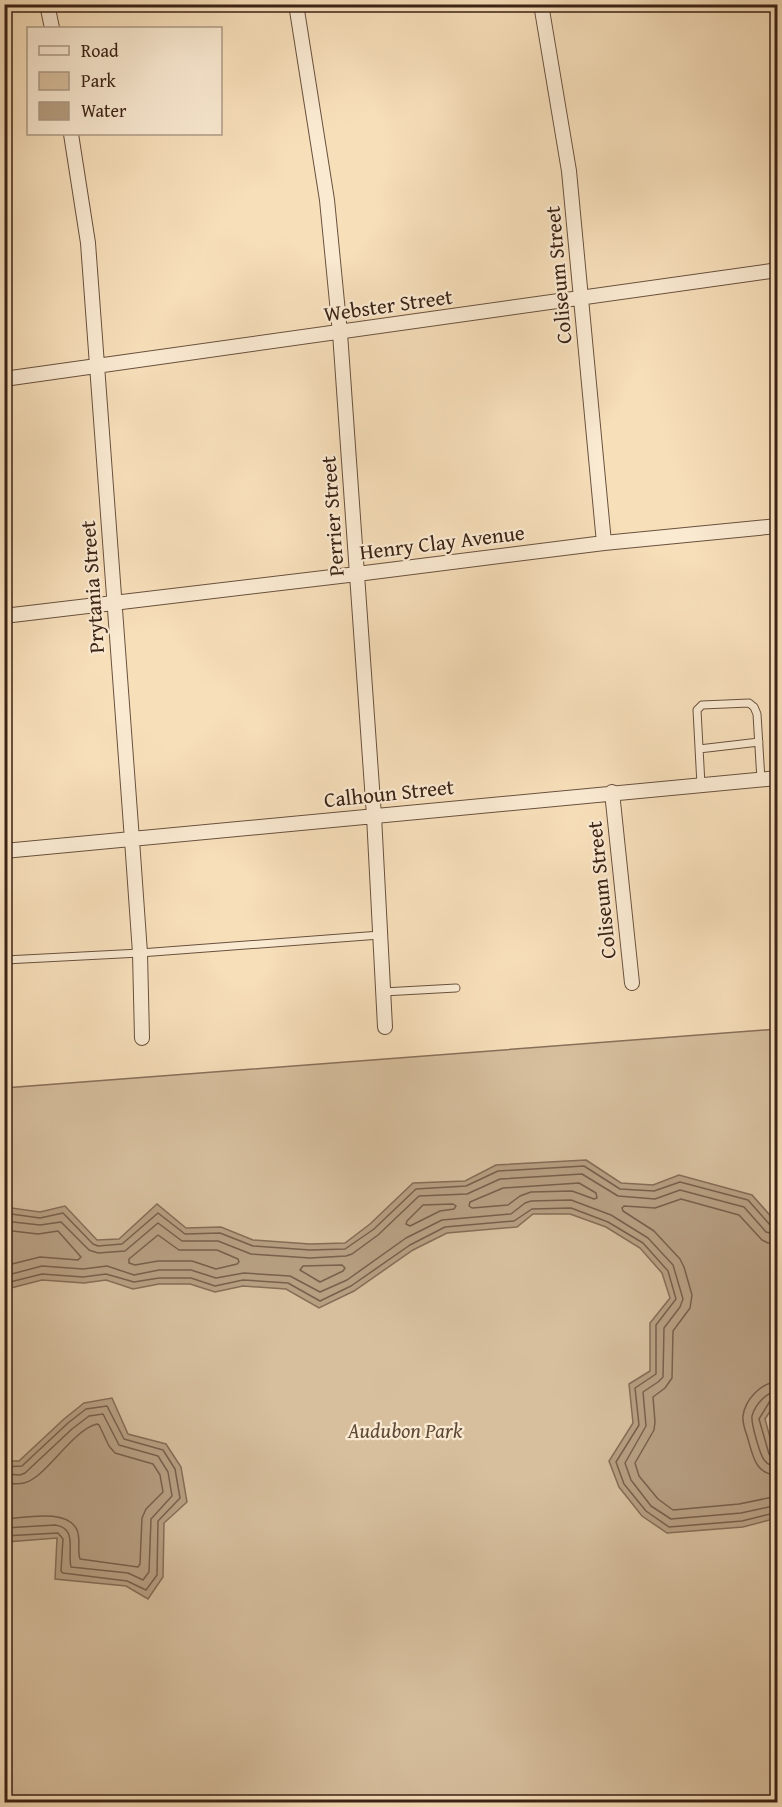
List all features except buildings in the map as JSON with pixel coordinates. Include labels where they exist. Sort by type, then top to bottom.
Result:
[{"type":"street","points":[[48,4],[52,27]]},
{"type":"street","name":"Perrier Street","points":[[296,4],[327,200],[340,333],[374,816],[385,1027]]},
{"type":"street","name":"Coliseum Street","points":[[541,4],[569,171],[604,543]]},
{"type":"street","name":"Prytania Street","points":[[71,135],[88,243],[98,366],[140,953],[142,1038]]},
{"type":"street","name":"Webster Street","points":[[4,379],[777,270]]},
{"type":"street","name":"Henry Clay Avenue","points":[[4,616],[604,543],[777,526]]},
{"type":"street","name":"Calhoun Street","points":[[4,851],[777,778]]},
{"type":"street","name":"Coliseum Street","points":[[612,792],[632,983]]},
{"type":"lane","points":[[701,785],[697,710],[702,705],[749,704],[754,707],[757,714],[761,780]]},
{"type":"lane","points":[[699,749],[759,742]]},
{"type":"lane","points":[[4,960],[140,953],[380,935]]},
{"type":"lane","points":[[383,992],[456,988]]},
{"type":"green space","name":"Audubon Park","points":[[777,1029],[777,1802],[5,1802],[4,1088]]},
{"type":"water","points":[[586,1160],[621,1183],[653,1185],[679,1175],[752,1195],[776,1222],[778,1237],[777,1401],[765,1419],[777,1463],[777,1518],[743,1527],[667,1533],[642,1516],[619,1487],[609,1461],[633,1423],[629,1384],[650,1371],[650,1323],[670,1298],[662,1273],[640,1248],[606,1227],[570,1214],[533,1214],[517,1227],[447,1233],[413,1250],[354,1291],[319,1308],[286,1289],[243,1286],[215,1292],[190,1284],[159,1284],[133,1289],[106,1280],[84,1283],[42,1280],[11,1288],[5,1294],[5,1207],[40,1212],[65,1206],[97,1240],[119,1239],[157,1204],[186,1228],[221,1227],[253,1240],[310,1244],[345,1243],[370,1224],[413,1183],[465,1181],[496,1165]]},
{"type":"water","points":[[112,1398],[128,1434],[166,1444],[181,1467],[187,1502],[164,1523],[163,1577],[148,1599],[126,1586],[55,1579],[57,1538],[6,1542],[5,1544],[5,1461],[19,1461],[84,1403]]}]
